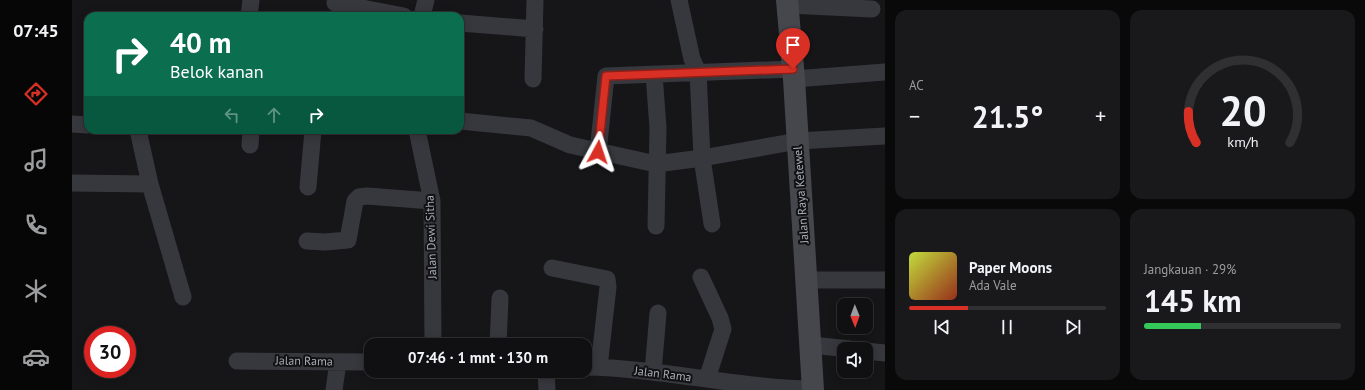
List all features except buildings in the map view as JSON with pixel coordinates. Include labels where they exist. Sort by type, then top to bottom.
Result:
[{"type":"main road","name":"Jalan Raya Ketewel","points":[[788,3],[813,390]]},
{"type":"street","points":[[250,12],[251,0]]},
{"type":"street","points":[[423,12],[426,0]]},
{"type":"street","points":[[533,79],[535,0]]},
{"type":"street","points":[[679,0],[692,59],[698,72],[702,158],[712,224]]},
{"type":"street","points":[[335,3],[383,12]]},
{"type":"street","points":[[788,3],[872,9]]},
{"type":"street","points":[[464,22],[535,29]]},
{"type":"street","points":[[598,152],[605,77],[698,72],[793,74],[885,72]]},
{"type":"street","points":[[654,74],[658,128],[656,164],[656,226]]},
{"type":"street","points":[[464,121],[531,128],[570,144],[598,152],[656,164],[702,158],[798,141],[885,136]]},
{"type":"street","points":[[72,124],[84,125]]},
{"type":"street","points":[[139,134],[150,184],[182,297]]},
{"type":"street","points":[[308,187],[313,134]]},
{"type":"street","name":"Jalan Dewi Sitha","points":[[418,134],[432,201],[433,338]]},
{"type":"street","points":[[72,183],[150,184]]},
{"type":"street","points":[[308,241],[325,242],[348,240],[355,201],[359,197],[367,196],[432,201]]},
{"type":"street","points":[[552,268],[607,278],[608,287],[592,367]]},
{"type":"street","points":[[701,277],[720,318],[723,329],[707,380]]},
{"type":"street","points":[[807,280],[885,280]]},
{"type":"street","points":[[498,338],[500,298]]},
{"type":"street","points":[[653,372],[658,313]]},
{"type":"street","points":[[811,345],[837,348]]},
{"type":"street","points":[[873,352],[885,353]]},
{"type":"street","name":"Jalan Rama","points":[[237,360],[364,362]]},
{"type":"street","points":[[334,390],[338,362]]},
{"type":"street","name":"Jalan Rama","points":[[592,367],[653,372],[786,389],[813,390]]},
{"type":"street","points":[[546,378],[547,390]]},
{"type":"route","points":[[598,152],[604,79],[606,76],[793,69]]}]
